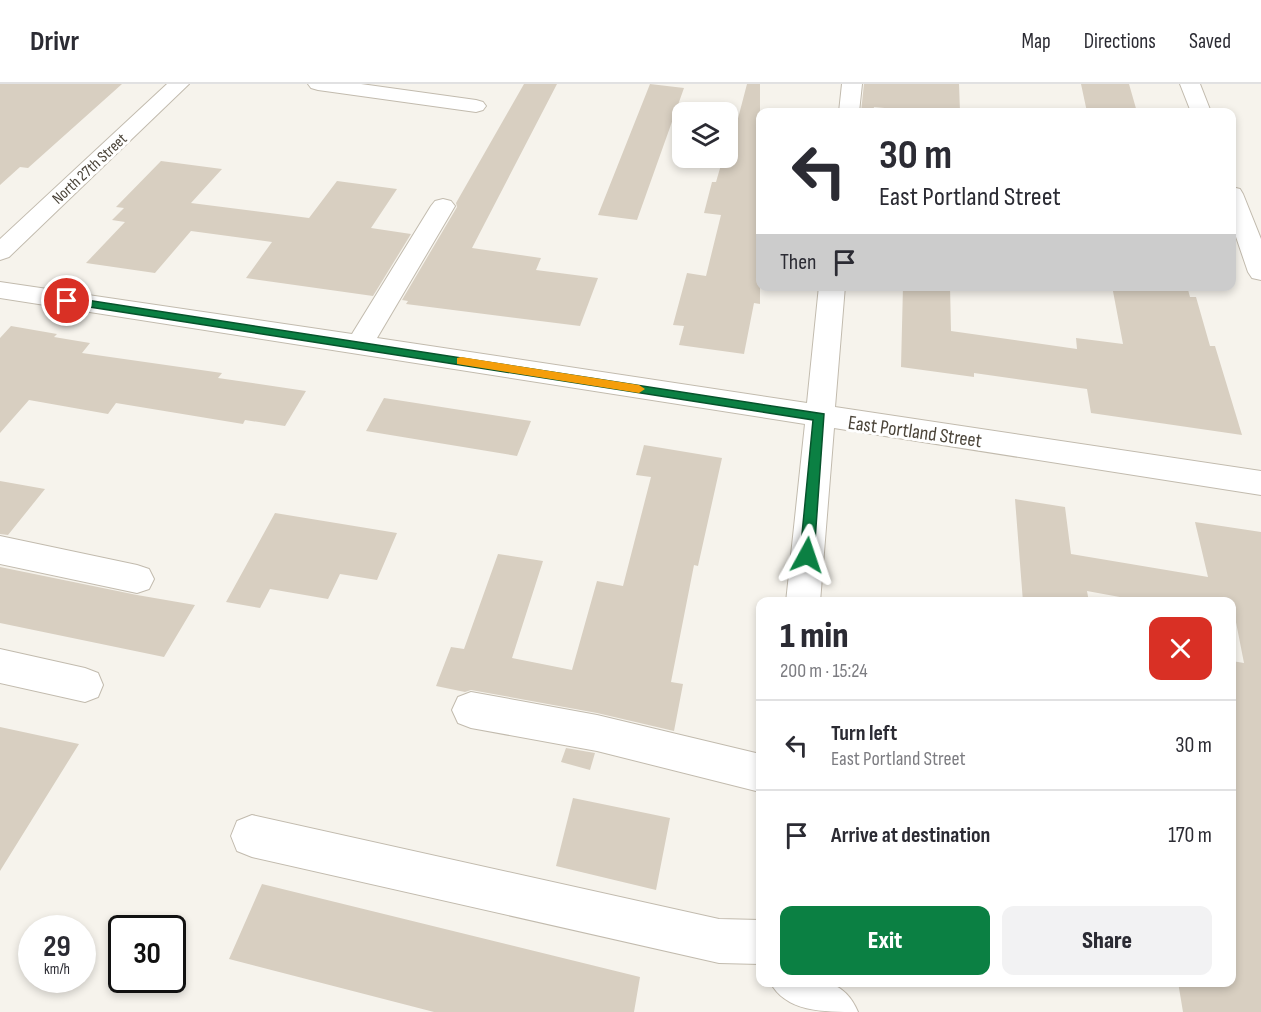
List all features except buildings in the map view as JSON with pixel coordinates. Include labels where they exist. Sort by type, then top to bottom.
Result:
[{"type":"street","name":"North 27th Street","points":[[0,252],[179,84]]},
{"type":"street","points":[[318,84],[476,106]]},
{"type":"street","points":[[849,108],[852,84]]},
{"type":"street","points":[[1190,84],[1199,108]]},
{"type":"street","points":[[1236,205],[1261,272]]},
{"type":"street","points":[[359,345],[443,206]]},
{"type":"street","name":"East Portland Street","points":[[0,290],[1261,483]]},
{"type":"street","points":[[803,597],[832,291]]},
{"type":"street","points":[[0,550],[137,579]]},
{"type":"street","points":[[0,666],[85,685]]},
{"type":"street","points":[[471,710],[597,733],[756,772]]},
{"type":"street","points":[[252,836],[719,941],[756,942]]},
{"type":"street","points":[[799,987],[835,1012]]},
{"type":"slow traffic","points":[[461,361],[639,389]]},
{"type":"route","points":[[67,301],[820,417],[807,555]]}]
